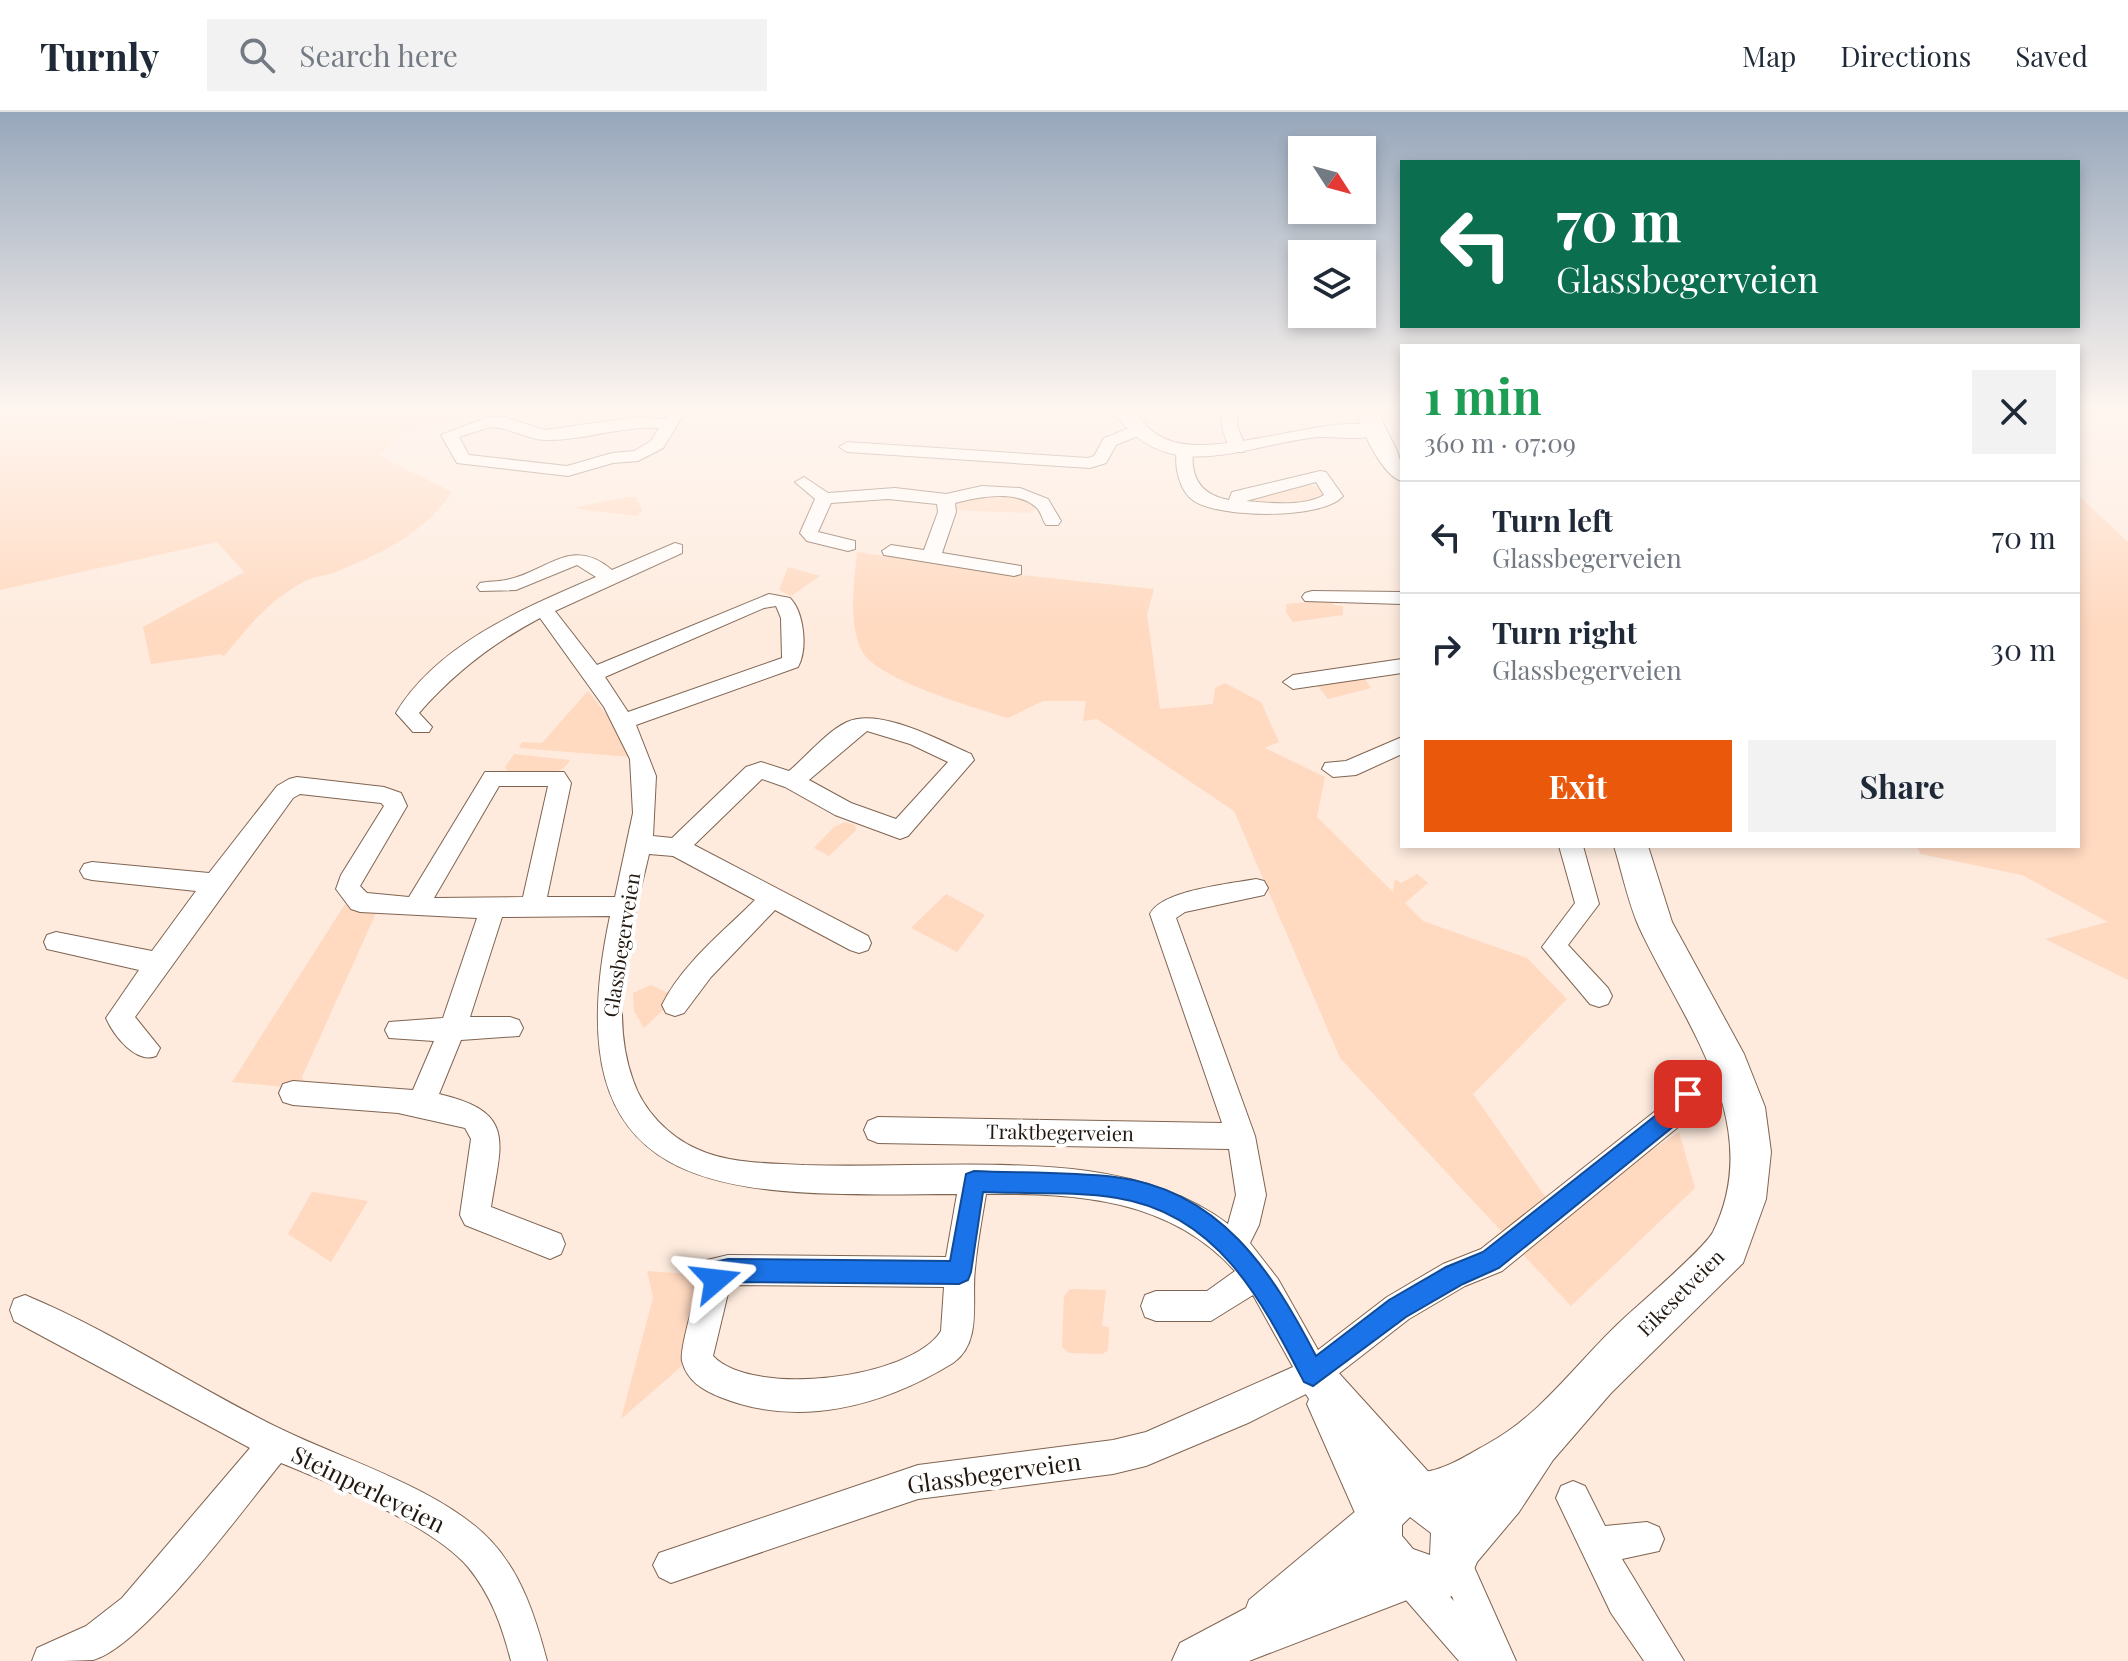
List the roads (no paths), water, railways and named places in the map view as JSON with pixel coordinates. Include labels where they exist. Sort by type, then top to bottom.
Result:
[{"type":"main road","name":"Eikesetveien","points":[[1455,1554],[1502,1495],[1536,1443],[1595,1377],[1728,1248],[1745,1199],[1751,1152],[1745,1107],[1731,1066],[1655,924],[1632,848]]},
{"type":"main road","name":"Eikesetveien","points":[[1252,1631],[1400,1507],[1474,1477],[1536,1443]]},
{"type":"main road","points":[[1400,1507],[1442,1507],[1453,1526],[1455,1554],[1444,1575],[1428,1581],[1407,1577],[1389,1563],[1379,1545],[1400,1507]]},
{"type":"main road","name":"Eikesetveien","points":[[1198,1661],[1252,1631],[1407,1577]]},
{"type":"street","points":[[806,483],[824,498],[870,498],[880,494],[946,500],[984,491],[1027,495],[1047,508],[1052,521]]},
{"type":"street","points":[[880,494],[884,483]]},
{"type":"street","points":[[1189,483],[1202,499],[1236,507],[1324,504],[1334,496],[1325,483]]},
{"type":"street","points":[[1236,507],[1238,496],[1290,483]]},
{"type":"street","points":[[824,498],[809,533],[813,537],[848,545]]},
{"type":"street","points":[[931,557],[947,512],[946,500]]},
{"type":"street","points":[[421,727],[407,713],[435,680],[495,632],[541,607],[675,549]]},
{"type":"street","points":[[891,551],[1014,570]]},
{"type":"street","points":[[487,587],[509,586],[576,559],[594,565],[609,578]]},
{"type":"street","points":[[1312,597],[1400,598]]},
{"type":"street","points":[[590,676],[758,603],[772,598],[785,603],[792,614],[791,662],[623,722]]},
{"type":"street","name":"Glassbegerveien","points":[[541,607],[623,722],[643,767],[645,790],[639,844],[624,907],[609,1009],[616,1073],[627,1099],[642,1122],[671,1150],[714,1169],[759,1176],[1116,1188],[1148,1196],[1190,1214],[1231,1245],[1257,1274],[1287,1320],[1313,1374],[1400,1507]]},
{"type":"street","points":[[1293,682],[1400,666]]},
{"type":"street","points":[[677,847],[754,773],[761,770],[793,781],[843,809],[900,830],[963,760],[918,739],[866,723],[851,729],[793,781]]},
{"type":"street","points":[[1333,769],[1348,769],[1400,746]]},
{"type":"street","points":[[417,905],[493,778],[556,778],[560,783],[533,905]]},
{"type":"street","points":[[147,1048],[119,1018],[215,883],[285,792],[304,786],[384,795],[393,799],[396,806],[348,889],[360,902],[492,910],[533,905],[624,907]]},
{"type":"street","name":"Glassbegerveien","points":[[639,844],[677,847],[859,943]]},
{"type":"street","points":[[1572,848],[1587,904],[1577,920],[1561,933],[1554,947],[1599,996]]},
{"type":"street","points":[[92,871],[215,883]]},
{"type":"street","points":[[1231,1245],[1244,1225],[1251,1195],[1241,1136],[1211,1046],[1163,925],[1162,914],[1179,904],[1256,888]]},
{"type":"street","points":[[675,1005],[702,970],[771,899]]},
{"type":"street","points":[[422,1102],[453,1028],[492,910]]},
{"type":"street","points":[[56,942],[158,963]]},
{"type":"street","points":[[398,1030],[510,1028]]},
{"type":"street","points":[[293,1093],[422,1102],[462,1109],[483,1126],[485,1147],[475,1215],[550,1244]]},
{"type":"street","name":"Glassbegerveien","points":[[671,1565],[918,1482],[1113,1457],[1146,1449],[1313,1374],[1398,1308],[1454,1275],[1491,1260],[1673,1114],[1688,1094]]},
{"type":"street","name":"Traktbegerveien","points":[[878,1130],[1241,1136]]},
{"type":"street","points":[[959,1272],[718,1271],[697,1358],[699,1366],[716,1379],[753,1391],[789,1397],[842,1392],[888,1380],[950,1345],[956,1326],[959,1272],[974,1181]]},
{"type":"street","points":[[1156,1306],[1211,1306],[1257,1274]]},
{"type":"street","name":"Steinperleveien","points":[[25,1310],[275,1444],[380,1490],[441,1523],[479,1553],[501,1585],[517,1616],[529,1661]]},
{"type":"street","name":"Steinperleveien","points":[[50,1661],[99,1639],[135,1611],[275,1444]]},
{"type":"street","points":[[1573,1498],[1599,1544],[1624,1600],[1666,1661]]},
{"type":"street","points":[[1599,1544],[1647,1539]]},
{"type":"street","points":[[1455,1554],[1498,1661]]},
{"type":"street","points":[[1407,1577],[1483,1661]]}]
